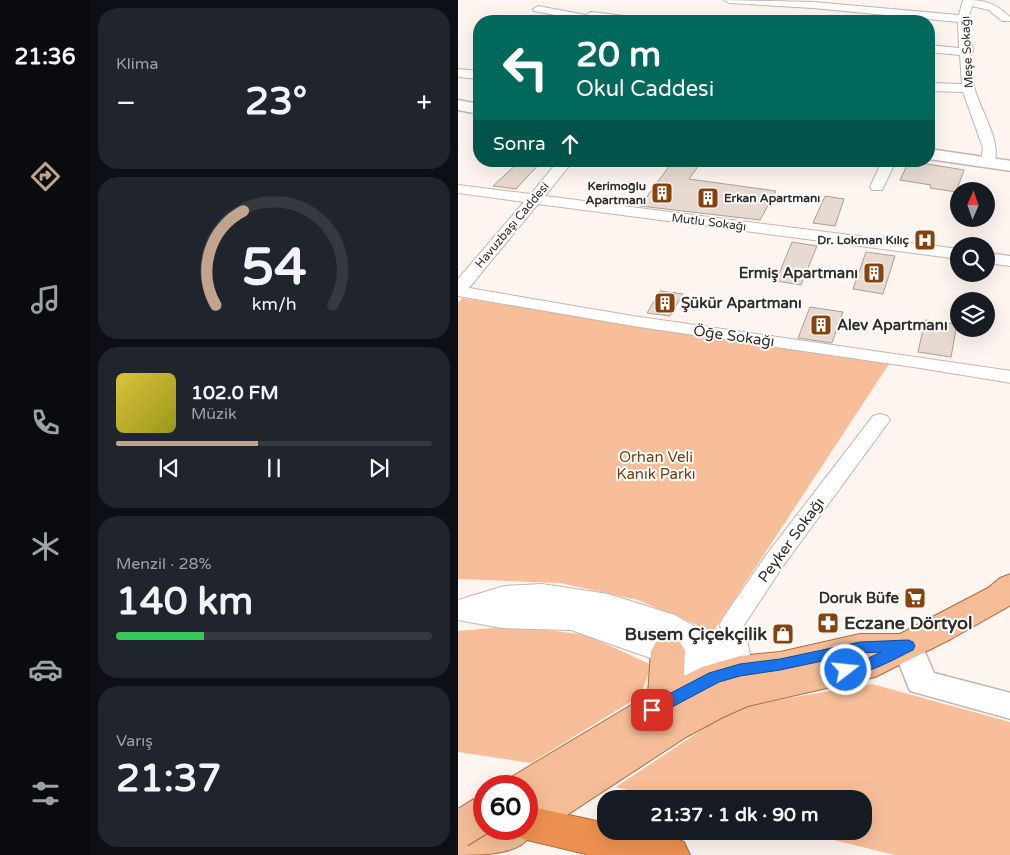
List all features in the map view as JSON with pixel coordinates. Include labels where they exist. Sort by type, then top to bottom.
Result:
[{"type":"highway","points":[[458,810],[473,813]]},
{"type":"highway","points":[[538,825],[670,855]]},
{"type":"main road","points":[[461,610],[502,616],[574,618],[728,674],[863,667],[908,646],[1007,592]]},
{"type":"main road","points":[[461,610],[504,598],[542,596],[608,606],[663,624],[728,674]]},
{"type":"main road","points":[[538,813],[659,716],[668,651]]},
{"type":"main road","points":[[538,782],[659,716],[728,674]]},
{"type":"main road","points":[[458,830],[473,821]]},
{"type":"main road","points":[[472,855],[496,840]]},
{"type":"street","points":[[729,0],[813,5],[920,15]]},
{"type":"street","points":[[968,1],[992,6],[1006,19]]},
{"type":"street","name":"Meşe Sokağı","points":[[968,1],[963,19],[968,88],[990,148],[988,161]]},
{"type":"street","points":[[590,15],[607,4]]},
{"type":"street","points":[[538,9],[570,15]]},
{"type":"street","points":[[935,16],[963,19]]},
{"type":"street","points":[[935,49],[966,52]]},
{"type":"street","points":[[458,74],[473,75]]},
{"type":"street","points":[[935,87],[968,88]]},
{"type":"street","points":[[458,105],[473,108]]},
{"type":"street","points":[[935,155],[988,161],[1010,166]]},
{"type":"street","name":"Havuzbaşı Caddesi","points":[[458,290],[561,167]]},
{"type":"street","points":[[877,187],[886,167]]},
{"type":"street","name":"Mutlu Sokağı","points":[[458,189],[950,253]]},
{"type":"street","points":[[995,259],[1010,262]]},
{"type":"street","name":"Öḡe Sokağı","points":[[458,290],[633,322],[920,362],[1010,377]]},
{"type":"street","name":"Peyker Sokağı","points":[[728,674],[732,624],[775,560],[880,420]]},
{"type":"street","points":[[908,646],[921,682],[1010,706]]},
{"type":"green space","name":"Orhan Veli Kanık Parkı","points":[[462,298],[889,364],[713,632],[638,600],[560,583],[458,579],[458,303]]},
{"type":"green space","points":[[516,626],[586,635],[652,665],[640,696],[531,763],[458,752],[458,631]]},
{"type":"green space","points":[[872,684],[1010,722],[1010,855],[895,855],[834,840],[872,840],[872,790],[628,790],[616,787],[736,707]]},
{"type":"building","points":[[935,165],[964,170],[960,182],[950,182],[950,191],[930,188],[931,185],[900,180],[906,167],[935,167]]},
{"type":"building","points":[[514,167],[536,167],[516,189],[493,186]]},
{"type":"building","points":[[669,167],[698,167],[689,179],[776,191],[760,220],[640,206]]},
{"type":"building","points":[[825,196],[844,199],[835,226],[813,223]]},
{"type":"building","points":[[792,242],[817,246],[801,285],[776,281]]},
{"type":"building","name":"Ermiş Apartmanı","points":[[866,252],[895,256],[883,294],[853,289]]},
{"type":"building","name":"Şükür Apartmanı","points":[[660,291],[683,294],[670,316],[647,313]]},
{"type":"building","name":"Alev Apartmanı","points":[[810,307],[843,312],[832,343],[798,338]]},
{"type":"building","points":[[925,320],[950,323],[950,337],[955,337],[951,357],[918,352]]},
{"type":"place","name":"Kerimoḡlu Apartmanı","points":[[662,193]]},
{"type":"place","name":"Erkan Apartmanı","points":[[708,198]]},
{"type":"place","name":"Dr. Lokman Kılıç","points":[[925,240]]},
{"type":"place","name":"Ermiş Apartmanı","points":[[874,273]]},
{"type":"place","name":"Şükür Apartmanı","points":[[665,303]]},
{"type":"place","name":"Alev Apartmanı","points":[[821,325]]},
{"type":"place","name":"Doruk Büfe","points":[[915,598]]},
{"type":"place","name":"Eczane Dörtyol","points":[[828,623]]},
{"type":"place","name":"Busem Çiçekçilik","points":[[783,634]]},
{"type":"route","points":[[652,710],[714,678],[740,670],[780,665],[860,647],[908,646],[863,667],[846,670]]}]
